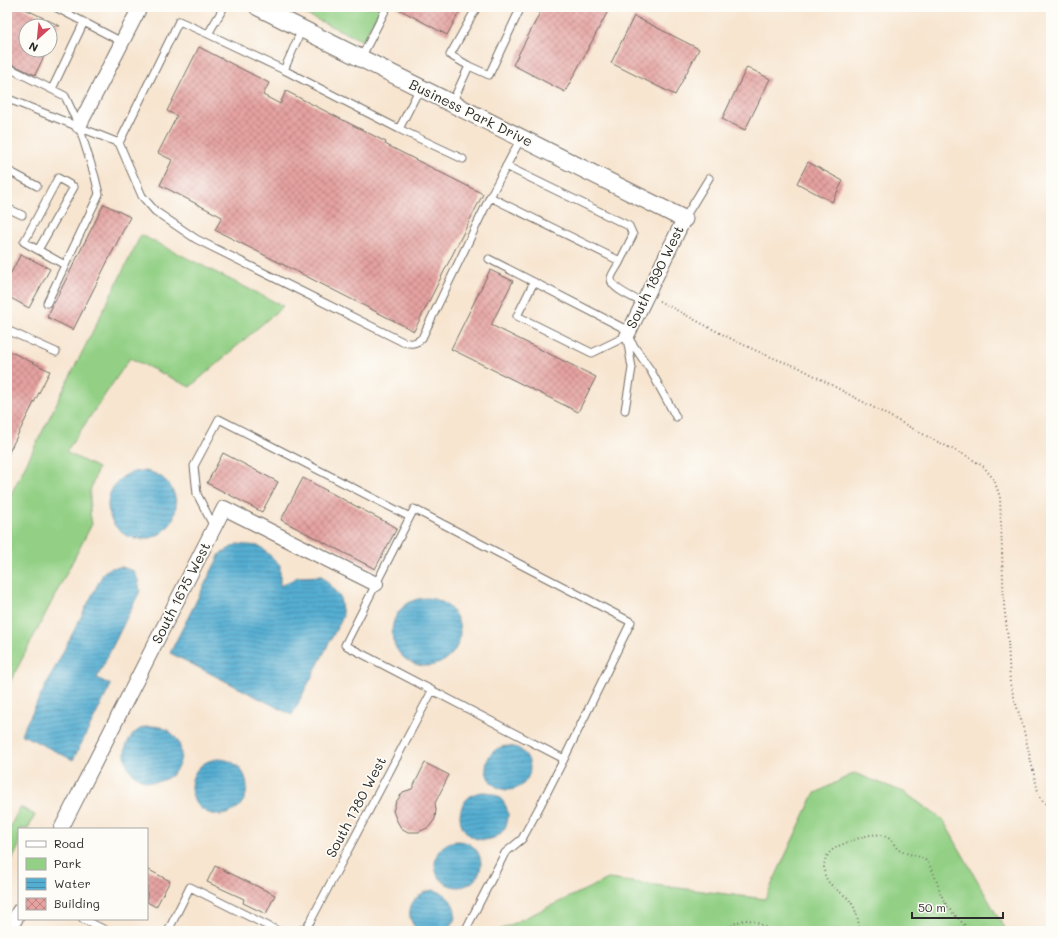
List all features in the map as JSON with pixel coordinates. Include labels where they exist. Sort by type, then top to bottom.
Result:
[{"type":"street","points":[[79,126],[140,7]]},
{"type":"street","name":"Business Park Drive","points":[[258,7],[684,219]]},
{"type":"street","name":"South 1890 West","points":[[628,333],[684,219]]},
{"type":"street","name":"South 1675 West","points":[[62,828],[224,508],[376,584]]},
{"type":"street","points":[[10,930],[18,914]]},
{"type":"lane","points":[[55,7],[122,42]]},
{"type":"lane","points":[[208,34],[224,7]]},
{"type":"lane","points":[[361,58],[387,7]]},
{"type":"lane","points":[[477,7],[450,55],[489,75],[522,7]]},
{"type":"lane","points":[[119,143],[179,21],[284,70],[399,129],[463,159]]},
{"type":"lane","points":[[52,89],[84,22]]},
{"type":"lane","points":[[284,70],[302,29]]},
{"type":"lane","points":[[452,103],[469,66]]},
{"type":"lane","points":[[7,67],[65,96],[79,126],[99,194],[47,303]]},
{"type":"lane","points":[[399,129],[420,88]]},
{"type":"lane","points":[[8,100],[79,126],[119,143],[142,196],[155,212],[196,239],[403,342],[411,344],[418,342],[422,338],[490,197],[522,138]]},
{"type":"lane","points":[[506,166],[629,226],[633,235],[611,278],[612,283],[616,288],[645,299]]},
{"type":"lane","points":[[7,170],[37,186]]},
{"type":"lane","points":[[38,250],[74,187],[58,178],[24,242],[38,250],[65,265]]},
{"type":"lane","points":[[684,219],[709,178]]},
{"type":"lane","points":[[490,197],[620,261]]},
{"type":"lane","points":[[7,208],[22,215]]},
{"type":"lane","points":[[489,259],[628,333],[676,417]]},
{"type":"lane","points":[[534,282],[517,316],[592,353],[628,333]]},
{"type":"lane","points":[[7,330],[56,352]]},
{"type":"lane","points":[[625,410],[632,368],[628,333]]},
{"type":"lane","points":[[214,527],[197,494],[194,466],[219,419],[410,517]]},
{"type":"lane","points":[[464,931],[505,853],[522,839],[540,806],[564,758],[631,622],[414,508],[345,646],[564,758]]},
{"type":"lane","name":"South 1780 West","points":[[299,931],[306,928],[311,920],[432,691]]},
{"type":"lane","points":[[168,931],[190,887],[278,931]]},
{"type":"lane","points":[[85,920],[107,931]]},
{"type":"path","points":[[336,7],[355,10],[364,7]]},
{"type":"path","points":[[645,299],[798,367],[934,440],[967,456],[984,467],[994,480],[1000,497],[1004,605],[1008,639],[1010,684],[1023,727],[1039,796],[1051,811]]},
{"type":"path","points":[[860,931],[857,912],[850,901],[833,887],[824,877],[823,867],[828,854],[835,847],[861,837],[879,834],[891,840],[898,850],[918,856],[926,861],[935,878],[944,902],[970,931]]},
{"type":"path","points":[[725,931],[732,925],[743,920],[758,922],[771,931]]},
{"type":"green space","points":[[290,7],[381,7],[363,41]]},
{"type":"green space","points":[[141,235],[283,306],[190,387],[130,358],[66,452],[98,468],[90,491],[90,514],[92,524],[7,688],[7,502]]},
{"type":"green space","points":[[854,773],[904,792],[943,820],[1006,931],[497,931],[608,879],[765,899],[814,794]]},
{"type":"green space","points":[[20,807],[35,815],[28,828],[18,828],[18,848],[7,870],[7,833]]},
{"type":"water","points":[[135,471],[149,471],[161,476],[171,486],[176,498],[176,512],[171,524],[161,534],[149,539],[135,539],[123,534],[113,524],[108,512],[108,498],[113,486],[123,476]]},
{"type":"water","points":[[237,544],[260,546],[280,565],[280,586],[298,577],[322,576],[340,597],[343,616],[292,715],[170,653],[220,554]]},
{"type":"water","points":[[122,567],[134,571],[138,580],[140,591],[97,678],[111,685],[73,760],[21,734],[104,572],[111,568]]},
{"type":"water","points":[[426,598],[439,601],[450,608],[457,619],[460,632],[457,645],[450,656],[439,663],[426,666],[413,663],[402,656],[395,645],[392,632],[395,619],[402,608],[413,601]]},
{"type":"water","points":[[147,726],[159,726],[173,734],[181,748],[179,765],[173,774],[159,782],[147,782],[137,777],[130,770],[125,760],[125,748],[130,738],[137,731]]},
{"type":"water","points":[[512,746],[517,747],[524,752],[529,759],[529,777],[524,784],[517,789],[504,790],[499,789],[492,784],[487,777],[486,764],[487,759],[492,752],[499,747]]},
{"type":"water","points":[[219,759],[230,761],[239,767],[245,776],[247,787],[245,798],[239,807],[230,813],[219,815],[208,813],[199,807],[193,798],[191,787],[193,776],[199,767],[208,761]]},
{"type":"water","points":[[479,792],[489,792],[501,799],[508,811],[508,821],[501,833],[489,840],[479,840],[471,836],[464,829],[460,821],[460,811],[464,803],[471,796]]},
{"type":"water","points":[[453,841],[463,841],[471,845],[477,851],[481,859],[481,869],[477,877],[471,883],[463,887],[453,887],[445,883],[439,877],[435,869],[435,859],[439,851],[445,845]]},
{"type":"water","points":[[433,890],[440,892],[451,901],[455,913],[454,919],[446,931],[419,931],[410,919],[411,906],[414,900],[419,896],[425,892]]},
{"type":"building","points":[[7,7],[21,7],[44,18],[18,18],[18,58],[43,58],[35,75],[7,62]]},
{"type":"building","points":[[395,7],[462,7],[447,35]]},
{"type":"building","points":[[543,7],[600,7],[608,11],[565,92],[513,65]]},
{"type":"building","points":[[634,16],[699,49],[675,95],[611,63]]},
{"type":"building","points":[[199,47],[269,83],[263,95],[280,104],[286,91],[483,194],[414,331],[215,230],[222,217],[160,185],[172,160],[158,153],[177,116],[167,111]]},
{"type":"building","points":[[747,67],[770,79],[745,130],[722,119]]},
{"type":"building","points":[[808,162],[843,181],[832,202],[797,183]]},
{"type":"building","points":[[104,204],[130,217],[73,330],[47,317]]},
{"type":"building","points":[[21,254],[50,269],[29,308],[7,296],[7,280]]},
{"type":"building","points":[[490,270],[513,281],[491,325],[596,377],[578,412],[451,349]]},
{"type":"building","points":[[7,350],[50,371],[7,456]]},
{"type":"building","points":[[223,453],[278,482],[262,512],[207,483]]},
{"type":"building","points":[[303,478],[397,528],[375,569],[281,520]]},
{"type":"building","points":[[425,763],[449,775],[435,803],[435,819],[429,827],[419,832],[408,832],[401,828],[393,811],[396,802],[403,792],[412,789]]},
{"type":"building","points":[[215,866],[275,895],[266,914],[243,903],[244,899],[207,882]]},
{"type":"building","points":[[148,870],[170,881],[156,907],[148,903]]}]
